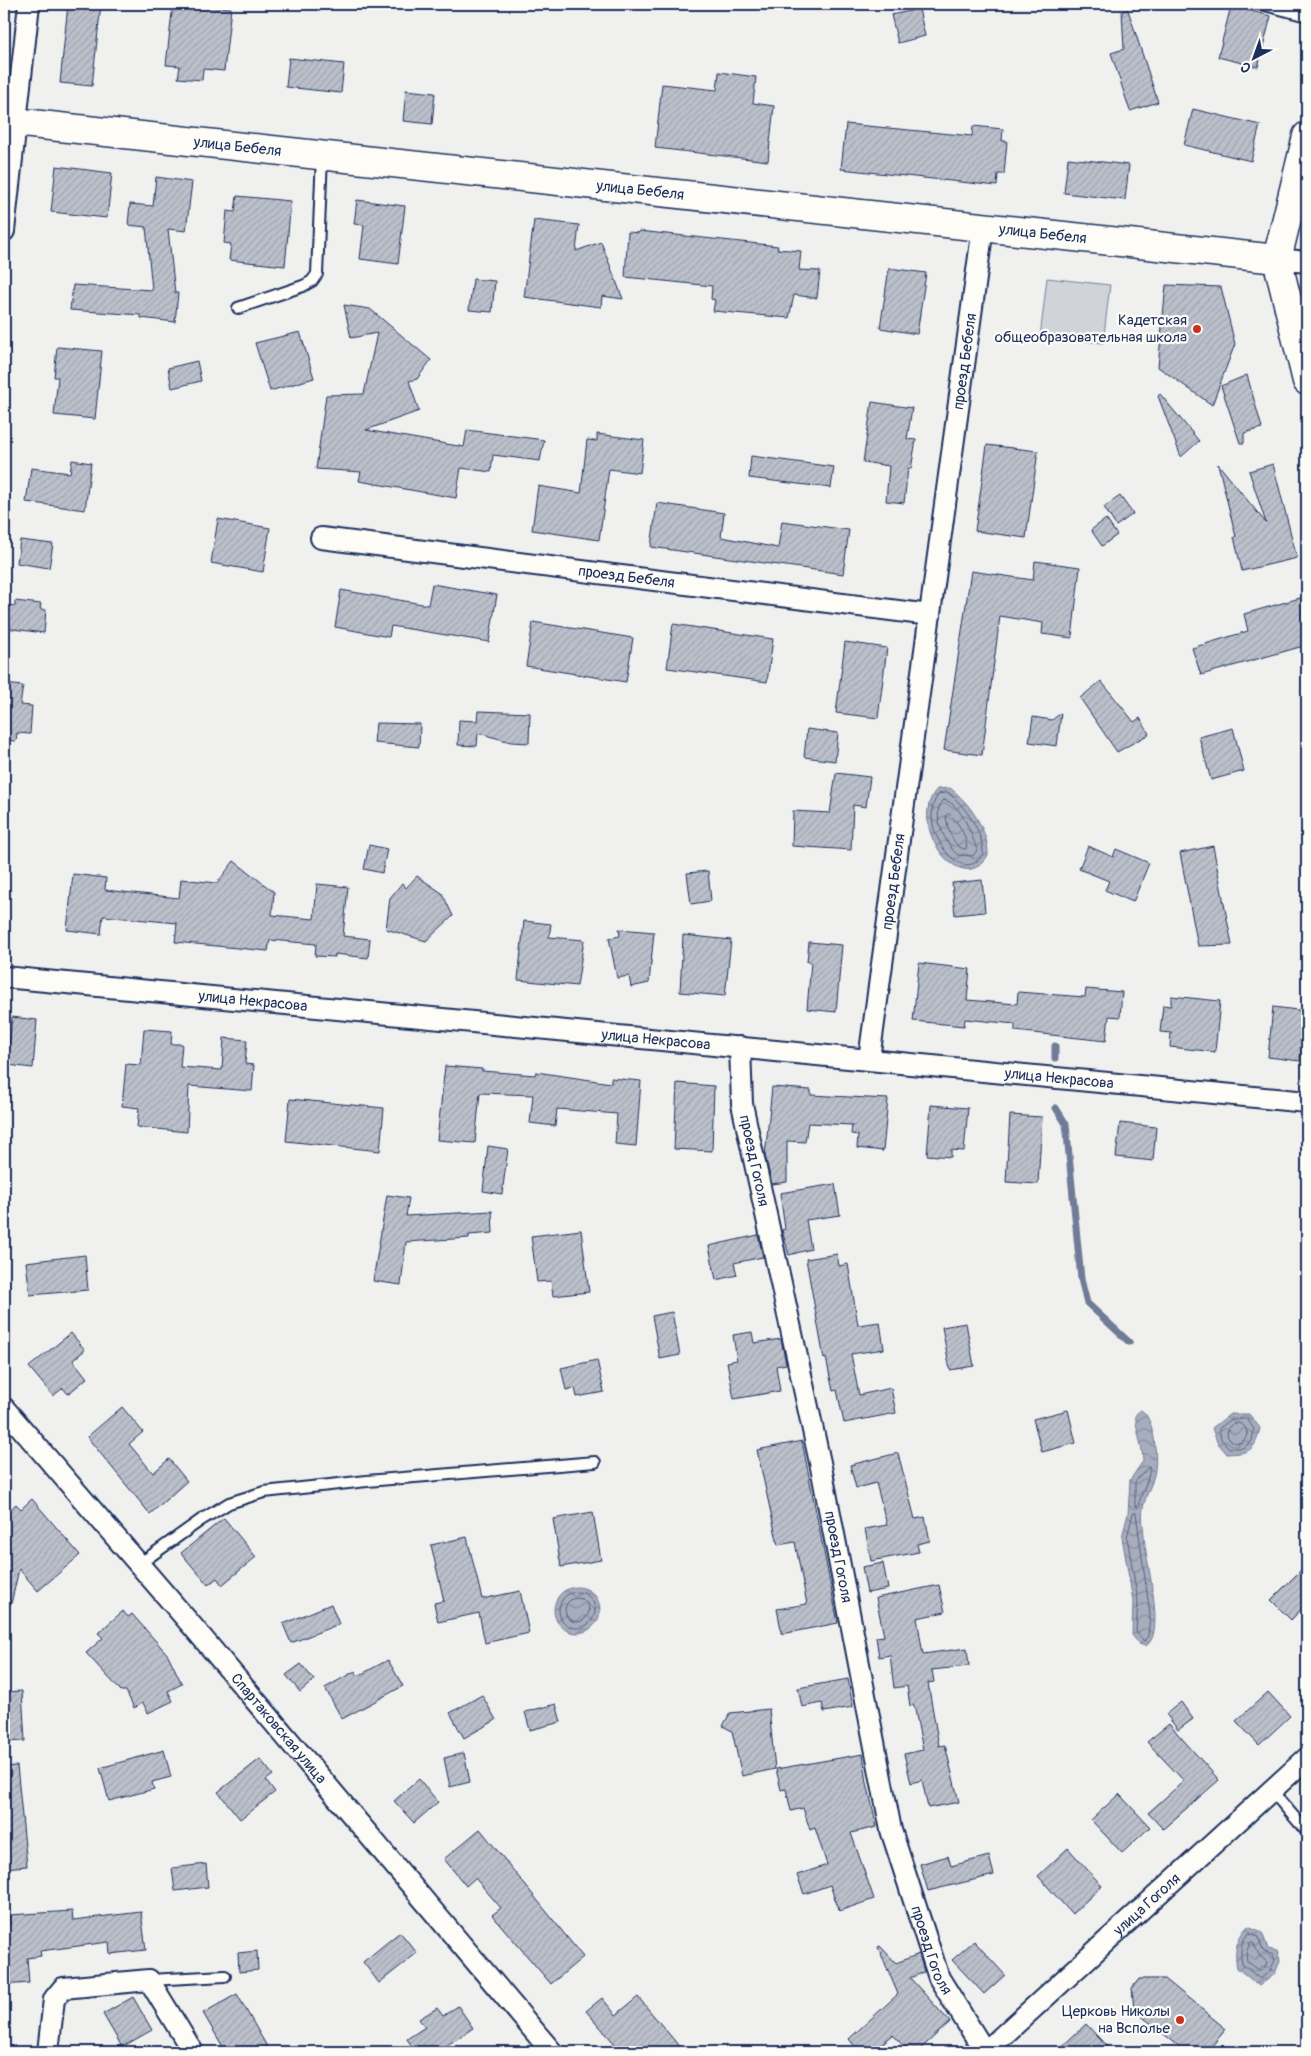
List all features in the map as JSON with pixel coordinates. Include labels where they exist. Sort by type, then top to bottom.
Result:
[{"type":"street","points":[[4,231],[10,121],[29,4]]},
{"type":"street","name":"улица Бебеля","points":[[10,121],[1277,258]]},
{"type":"street","points":[[1307,136],[1277,258],[1307,381]]},
{"type":"street","name":"проезд Бебеля","points":[[869,1059],[983,227]]},
{"type":"street","points":[[1277,258],[1307,262]]},
{"type":"street","name":"проезд Бебеля","points":[[321,538],[930,615]]},
{"type":"street","name":"улица Некрасова","points":[[4,977],[740,1046],[1307,1102]]},
{"type":"street","name":"проезд Гоголя","points":[[740,1046],[742,1104],[821,1467],[892,1830],[939,1978],[985,2052]]},
{"type":"street","name":"Спартаковская улица","points":[[4,1408],[552,2052]]},
{"type":"street","name":"улица Гоголя","points":[[985,2052],[1307,1758]]},
{"type":"street","points":[[48,2052],[54,1999],[63,1988],[149,1980],[193,2052]]},
{"type":"lane","points":[[1261,4],[1307,16]]},
{"type":"lane","points":[[238,308],[303,286],[312,282],[317,274],[322,155]]},
{"type":"lane","points":[[138,1565],[201,1520],[229,1503],[264,1492],[367,1480],[595,1462]]},
{"type":"lane","points":[[1270,1790],[1307,1832]]},
{"type":"lane","points":[[149,1980],[225,1976]]},
{"type":"shaded area","points":[[1047,278],[1110,285],[1103,343],[1040,337]]},
{"type":"water","points":[[950,788],[971,809],[985,836],[988,855],[977,867],[965,869],[952,864],[941,853],[932,838],[928,821],[929,804],[937,789]]},
{"type":"water","points":[[1141,1410],[1150,1421],[1156,1460],[1153,1479],[1143,1511],[1145,1545],[1155,1612],[1155,1628],[1152,1639],[1145,1646],[1139,1644],[1132,1635],[1133,1601],[1122,1537],[1128,1514],[1130,1480],[1143,1461],[1136,1418],[1136,1414]]},
{"type":"water","points":[[1230,1414],[1249,1414],[1260,1428],[1253,1446],[1241,1453],[1227,1454],[1217,1442],[1212,1428]]},
{"type":"water","points":[[577,1587],[590,1591],[596,1597],[600,1610],[596,1623],[590,1629],[577,1633],[564,1629],[558,1623],[554,1610],[558,1597],[564,1591]]},
{"type":"water","points":[[1248,1926],[1262,1932],[1268,1949],[1277,1951],[1280,1960],[1275,1974],[1259,1986],[1237,1968],[1238,1940]]},
{"type":"building","points":[[68,4],[101,4],[92,86],[60,83]]},
{"type":"building","points":[[173,4],[231,8],[224,71],[203,69],[202,80],[178,78],[180,66],[166,65]]},
{"type":"building","points":[[1231,6],[1271,16],[1258,67],[1218,57]]},
{"type":"building","points":[[919,9],[925,36],[898,43],[891,15]]},
{"type":"building","points":[[1128,10],[1158,102],[1130,111],[1111,53],[1124,49],[1122,11]]},
{"type":"building","points":[[289,58],[344,64],[341,93],[286,87]]},
{"type":"building","points":[[719,72],[756,77],[753,103],[774,106],[768,161],[655,148],[662,84],[717,90]]},
{"type":"building","points":[[406,90],[435,93],[432,124],[403,121]]},
{"type":"building","points":[[1193,109],[1260,125],[1251,161],[1184,145]]},
{"type":"building","points":[[846,124],[972,136],[973,126],[1003,129],[1002,141],[1007,141],[1004,174],[998,174],[997,186],[841,169]]},
{"type":"building","points":[[1068,158],[1129,165],[1125,200],[1064,193]]},
{"type":"building","points":[[56,166],[112,173],[107,218],[51,212]]},
{"type":"building","points":[[156,177],[192,182],[186,231],[168,229],[175,293],[178,293],[175,322],[141,318],[141,315],[70,310],[73,285],[152,290],[146,227],[128,225],[130,204],[153,206]]},
{"type":"building","points":[[237,196],[291,201],[285,266],[229,260],[231,244],[224,243],[227,211],[235,212]]},
{"type":"building","points":[[357,200],[405,206],[398,264],[360,259],[364,225],[354,224]]},
{"type":"building","points":[[534,220],[579,225],[576,251],[601,242],[623,299],[602,296],[601,307],[524,297]]},
{"type":"building","points":[[639,231],[778,246],[777,249],[801,251],[799,270],[820,271],[817,298],[794,295],[789,318],[713,311],[715,300],[711,299],[712,286],[625,277],[628,232],[639,233]]},
{"type":"building","points":[[889,268],[926,273],[917,334],[880,328]]},
{"type":"building","points":[[473,279],[495,281],[492,312],[469,310]]},
{"type":"building","name":"Кадетская общеобразовательная школа","points":[[1166,285],[1221,287],[1235,344],[1212,405],[1158,367]]},
{"type":"building","points":[[344,305],[370,309],[431,360],[417,379],[409,381],[419,411],[366,430],[464,447],[467,430],[544,440],[540,461],[493,455],[491,472],[461,468],[456,498],[359,481],[361,472],[316,469],[326,395],[364,394],[377,333],[351,338]]},
{"type":"building","points":[[300,332],[314,378],[270,391],[255,343]]},
{"type":"building","points":[[57,347],[102,351],[95,419],[54,415],[58,377],[54,377]]},
{"type":"building","points":[[197,361],[201,381],[172,388],[168,368]]},
{"type":"building","points":[[1247,375],[1262,428],[1244,433],[1244,443],[1240,443],[1221,386]]},
{"type":"building","points":[[1160,394],[1199,441],[1181,457],[1158,396]]},
{"type":"building","points":[[872,402],[912,408],[907,439],[916,440],[911,469],[908,468],[904,503],[886,501],[889,466],[863,462]]},
{"type":"building","points":[[597,434],[644,440],[640,473],[609,469],[599,540],[532,530],[538,486],[581,493],[587,440],[597,441]]},
{"type":"building","points":[[987,445],[1038,451],[1026,538],[975,531]]},
{"type":"building","points":[[751,456],[834,467],[831,488],[749,478]]},
{"type":"building","points":[[72,460],[91,463],[85,510],[26,502],[31,468],[70,473]]},
{"type":"building","points":[[1218,464],[1266,523],[1249,471],[1273,464],[1297,558],[1242,571],[1234,537],[1236,537]]},
{"type":"building","points":[[1120,496],[1133,514],[1116,526],[1104,507]]},
{"type":"building","points":[[657,503],[724,513],[721,537],[778,548],[782,521],[849,530],[843,574],[651,547]]},
{"type":"building","points":[[218,519],[270,528],[263,572],[211,563]]},
{"type":"building","points":[[1106,519],[1117,535],[1102,546],[1091,530]]},
{"type":"building","points":[[20,540],[53,544],[49,568],[17,563]]},
{"type":"building","points":[[1035,561],[1080,567],[1072,638],[1042,634],[1043,623],[1000,616],[982,755],[944,750],[971,571],[1033,580]]},
{"type":"building","points":[[432,584],[497,595],[489,642],[391,626],[389,637],[335,627],[341,590],[428,605]]},
{"type":"building","points":[[1307,596],[1307,645],[1201,675],[1192,648],[1248,631],[1244,614]]},
{"type":"building","points":[[15,601],[41,604],[40,609],[46,610],[44,633],[5,628],[8,605],[15,606]]},
{"type":"building","points":[[533,622],[633,638],[626,682],[526,666]]},
{"type":"building","points":[[673,624],[773,639],[767,682],[667,668]]},
{"type":"building","points":[[845,642],[887,648],[878,718],[836,713]]},
{"type":"building","points":[[1101,681],[1134,722],[1140,718],[1149,734],[1117,752],[1080,698]]},
{"type":"building","points":[[4,684],[23,686],[20,705],[32,706],[30,734],[17,733],[16,741],[4,740]]},
{"type":"building","points":[[478,711],[530,713],[529,743],[511,742],[478,733],[477,746],[458,745],[459,720],[477,721]]},
{"type":"building","points":[[1061,713],[1057,746],[1029,742],[1033,717],[1052,720]]},
{"type":"building","points":[[376,723],[420,724],[419,747],[374,743]]},
{"type":"building","points":[[1233,728],[1244,771],[1211,780],[1199,737]]},
{"type":"building","points":[[807,729],[838,733],[835,761],[804,757]]},
{"type":"building","points":[[836,773],[870,777],[866,807],[853,805],[851,850],[792,846],[793,811],[830,813]]},
{"type":"building","points":[[369,845],[387,849],[382,873],[364,869]]},
{"type":"building","points":[[1088,846],[1113,857],[1116,849],[1149,863],[1133,902],[1105,890],[1109,881],[1079,869]]},
{"type":"building","points":[[1213,846],[1232,945],[1198,946],[1180,853]]},
{"type":"building","points":[[234,861],[274,892],[272,915],[314,919],[317,884],[348,887],[343,936],[370,939],[368,958],[335,954],[335,957],[315,956],[316,944],[270,940],[268,951],[175,942],[177,923],[103,916],[101,934],[67,930],[73,874],[106,878],[105,890],[179,898],[181,879],[217,883]]},
{"type":"building","points":[[708,871],[711,901],[691,904],[687,873]]},
{"type":"building","points":[[417,876],[442,893],[453,916],[426,941],[386,929],[390,898],[402,883],[406,888]]},
{"type":"building","points":[[982,880],[985,912],[955,915],[952,883]]},
{"type":"building","points":[[524,921],[551,924],[549,937],[584,940],[577,986],[518,980]]},
{"type":"building","points":[[619,929],[654,932],[649,983],[631,987],[629,976],[617,978],[609,938],[620,936]]},
{"type":"building","points":[[683,935],[731,940],[725,996],[680,992]]},
{"type":"building","points":[[809,942],[842,945],[836,1012],[807,1009],[811,962],[807,962]]},
{"type":"building","points":[[919,963],[970,969],[967,1000],[1017,1004],[1018,992],[1085,997],[1086,989],[1122,992],[1120,1017],[1109,1016],[1106,1041],[1015,1031],[1015,1024],[965,1019],[964,1026],[913,1021]]},
{"type":"building","points":[[1171,996],[1220,1001],[1215,1052],[1170,1047],[1171,1033],[1160,1032],[1163,1005],[1171,1006]]},
{"type":"building","points":[[1273,1007],[1306,1011],[1300,1061],[1268,1057]]},
{"type":"building","points":[[12,1017],[37,1020],[33,1068],[7,1065]]},
{"type":"building","points":[[144,1029],[172,1031],[171,1044],[182,1044],[180,1067],[222,1070],[224,1038],[247,1040],[245,1064],[254,1065],[252,1091],[189,1086],[187,1132],[137,1127],[139,1108],[122,1106],[126,1064],[141,1065]]},
{"type":"building","points":[[445,1066],[535,1075],[536,1072],[611,1083],[611,1078],[641,1081],[636,1146],[615,1144],[617,1114],[557,1109],[555,1126],[530,1123],[533,1095],[480,1093],[475,1143],[437,1140]]},
{"type":"building","points":[[677,1083],[714,1086],[712,1151],[674,1149]]},
{"type":"building","points":[[772,1087],[811,1090],[811,1095],[888,1099],[883,1151],[857,1148],[858,1135],[851,1134],[852,1125],[808,1123],[805,1142],[787,1141],[787,1182],[772,1184],[765,1156]]},
{"type":"building","points":[[290,1099],[384,1108],[380,1151],[286,1141]]},
{"type":"building","points":[[931,1105],[968,1108],[964,1151],[951,1150],[951,1157],[927,1155]]},
{"type":"building","points":[[1010,1115],[1042,1117],[1038,1184],[1006,1182]]},
{"type":"building","points":[[1120,1123],[1156,1127],[1153,1161],[1116,1157]]},
{"type":"building","points":[[488,1146],[508,1149],[502,1194],[483,1191]]},
{"type":"building","points":[[835,1184],[840,1215],[806,1220],[811,1249],[789,1255],[782,1230],[785,1229],[780,1193]]},
{"type":"building","points":[[387,1195],[409,1198],[406,1216],[492,1211],[493,1233],[469,1235],[469,1238],[406,1242],[401,1285],[373,1281]]},
{"type":"building","points":[[581,1230],[589,1292],[553,1296],[551,1281],[537,1282],[531,1236]]},
{"type":"building","points":[[758,1235],[763,1257],[734,1263],[737,1275],[716,1280],[709,1246]]},
{"type":"building","points":[[837,1254],[839,1266],[848,1264],[858,1325],[880,1322],[884,1349],[851,1354],[859,1395],[891,1388],[896,1413],[844,1423],[837,1390],[833,1391],[826,1358],[824,1359],[806,1259]]},
{"type":"building","points":[[85,1255],[88,1290],[30,1295],[26,1262]]},
{"type":"building","points":[[672,1312],[680,1355],[660,1359],[652,1316]]},
{"type":"building","points":[[966,1323],[974,1366],[950,1370],[942,1327]]},
{"type":"building","points":[[752,1332],[754,1343],[781,1339],[786,1364],[776,1366],[780,1391],[734,1399],[727,1362],[737,1360],[733,1335]]},
{"type":"building","points":[[71,1333],[85,1350],[73,1360],[87,1378],[68,1394],[63,1388],[53,1396],[29,1367]]},
{"type":"building","points":[[597,1360],[604,1392],[577,1397],[575,1388],[566,1390],[561,1368]]},
{"type":"building","points":[[122,1407],[143,1432],[129,1444],[153,1473],[169,1459],[187,1481],[150,1514],[87,1437]]},
{"type":"building","points":[[1068,1410],[1076,1443],[1042,1452],[1033,1419]]},
{"type":"building","points":[[802,1441],[838,1623],[782,1634],[777,1609],[807,1604],[795,1542],[778,1545],[757,1450]]},
{"type":"building","points":[[898,1453],[915,1519],[925,1517],[930,1541],[917,1544],[919,1552],[871,1561],[865,1529],[887,1525],[876,1483],[856,1488],[850,1465]]},
{"type":"building","points":[[32,1499],[80,1555],[38,1591],[19,1569],[11,1604],[4,1603],[4,1515],[16,1504],[21,1509]]},
{"type":"building","points":[[593,1512],[601,1560],[561,1567],[553,1519]]},
{"type":"building","points":[[224,1518],[256,1557],[222,1585],[217,1578],[208,1585],[181,1553]]},
{"type":"building","points":[[467,1537],[482,1599],[520,1591],[529,1633],[485,1643],[479,1613],[438,1622],[434,1603],[444,1601],[431,1545]]},
{"type":"building","points":[[883,1563],[888,1589],[867,1593],[862,1567]]},
{"type":"building","points":[[1307,1564],[1307,1603],[1291,1620],[1271,1600]]},
{"type":"building","points":[[939,1585],[945,1612],[917,1618],[923,1654],[967,1648],[969,1666],[932,1670],[934,1682],[928,1683],[939,1746],[945,1745],[959,1802],[928,1808],[922,1780],[911,1783],[904,1754],[923,1750],[914,1705],[910,1706],[907,1686],[894,1688],[890,1655],[879,1657],[876,1637],[884,1636],[876,1598]]},
{"type":"building","points":[[331,1604],[339,1624],[291,1643],[283,1624]]},
{"type":"building","points":[[123,1611],[128,1617],[132,1614],[168,1655],[182,1684],[168,1691],[173,1701],[148,1713],[143,1703],[134,1708],[126,1691],[121,1691],[86,1653],[103,1638],[98,1633]]},
{"type":"building","points":[[388,1660],[403,1686],[342,1719],[325,1688],[355,1671],[358,1676]]},
{"type":"building","points":[[301,1664],[314,1680],[300,1692],[286,1675]]},
{"type":"building","points":[[848,1679],[853,1707],[824,1712],[822,1703],[802,1707],[798,1688]]},
{"type":"building","points":[[22,1691],[25,1741],[4,1742],[4,1692]]},
{"type":"building","points":[[1268,1692],[1290,1716],[1259,1745],[1236,1721]]},
{"type":"building","points":[[482,1695],[496,1720],[464,1738],[450,1713]]},
{"type":"building","points":[[1181,1702],[1193,1719],[1178,1730],[1166,1714]]},
{"type":"building","points":[[556,1704],[561,1722],[530,1730],[525,1712]]},
{"type":"building","points":[[769,1709],[775,1769],[742,1776],[732,1731],[723,1726],[730,1713]]},
{"type":"building","points":[[1169,1724],[1219,1780],[1163,1829],[1148,1813],[1184,1781],[1147,1742]]},
{"type":"building","points":[[164,1750],[171,1777],[152,1782],[154,1789],[109,1801],[100,1768]]},
{"type":"building","points":[[464,1753],[470,1782],[450,1787],[444,1758]]},
{"type":"building","points":[[863,1754],[867,1783],[877,1827],[851,1833],[874,1899],[839,1911],[830,1885],[804,1894],[797,1875],[827,1865],[815,1828],[810,1830],[803,1808],[791,1811],[786,1789],[781,1790],[776,1769]]},
{"type":"building","points":[[260,1759],[273,1775],[266,1780],[275,1792],[240,1819],[218,1792]]},
{"type":"building","points":[[17,1766],[27,1866],[4,1868],[4,1767]]},
{"type":"building","points":[[419,1779],[438,1802],[414,1823],[394,1801]]},
{"type":"building","points":[[1119,1794],[1150,1827],[1122,1853],[1091,1820]]},
{"type":"building","points":[[480,1829],[583,1957],[551,1984],[492,1915],[501,1908],[475,1878],[466,1886],[444,1859]]},
{"type":"building","points":[[1068,1848],[1102,1886],[1072,1914],[1038,1876]]},
{"type":"building","points":[[948,1856],[951,1866],[989,1856],[994,1875],[928,1891],[920,1864]]},
{"type":"building","points":[[206,1864],[208,1887],[175,1891],[172,1868]]},
{"type":"building","points":[[72,1911],[73,1920],[141,1912],[146,1950],[110,1954],[109,1942],[40,1951],[41,1956],[27,1958],[29,1983],[4,1985],[4,1925],[10,1924],[9,1915]]},
{"type":"building","points":[[400,1932],[417,1953],[379,1983],[363,1962]]},
{"type":"building","points":[[974,1941],[1005,1975],[984,1994],[952,1960]]},
{"type":"building","points":[[880,1946],[896,1963],[919,1954],[924,1972],[910,1978],[950,2022],[917,2052],[909,2052],[893,2035],[871,2052],[859,2052],[849,2039],[898,1994],[878,1947]]},
{"type":"building","points":[[257,1951],[258,1970],[239,1972],[238,1953]]},
{"type":"building","name":"Церковь Николы на Всполье","points":[[1139,1979],[1165,1979],[1226,2029],[1207,2052],[1186,2052],[1134,2010],[1132,1988]]},
{"type":"building","points":[[237,1994],[270,2052],[226,2052],[203,2013]]},
{"type":"building","points":[[133,1997],[152,2030],[122,2047],[103,2014]]},
{"type":"building","points":[[638,1997],[684,2052],[622,2052],[586,2011],[602,1998],[616,2015]]},
{"type":"building","points":[[458,2006],[473,2028],[437,2052],[416,2052],[407,2039],[425,2027],[419,2019],[437,2008],[443,2016]]},
{"type":"building","points":[[1086,2024],[1112,2052],[1056,2052]]},
{"type":"waterway","points":[[1055,1046],[1055,1058]]},
{"type":"waterway","points":[[1056,1108],[1066,1124],[1081,1279],[1087,1303],[1129,1342]]},
{"type":"place","name":"Кадетская общеобразовательная школа","points":[[1197,329]]},
{"type":"place","name":"Церковь Николы на Всполье","points":[[1180,2020]]}]
